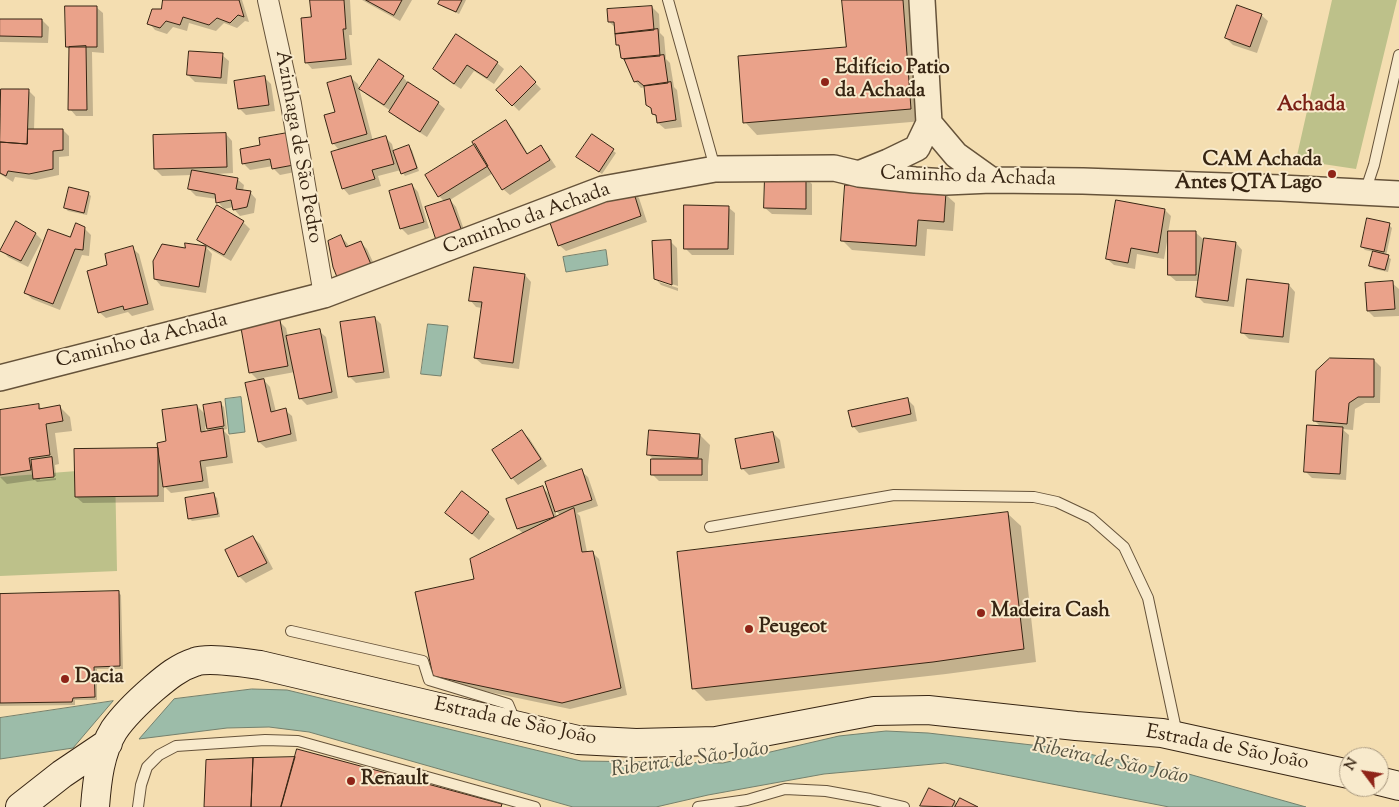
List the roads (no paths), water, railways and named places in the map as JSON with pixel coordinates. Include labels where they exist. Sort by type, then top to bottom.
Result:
[{"type":"main road","name":"Estrada de São João","points":[[95,807],[97,778],[108,742],[119,724],[141,700],[173,672],[197,661],[260,664],[578,740],[636,743],[716,741],[874,711],[928,710],[1178,735],[1339,772]]},
{"type":"main road","points":[[20,807],[62,774],[108,742]]},
{"type":"main road","points":[[89,807],[95,807]]},
{"type":"street","name":"Azinhaga de São Pedro","points":[[268,0],[291,104],[324,296]]},
{"type":"street","points":[[858,174],[917,148],[929,123],[922,0]]},
{"type":"street","points":[[929,123],[956,155],[991,180]]},
{"type":"street","name":"Caminho da Achada","points":[[0,378],[324,296],[602,189],[715,169],[834,168],[858,174],[946,182],[991,180],[1252,187],[1399,194]]},
{"type":"lane","points":[[668,0],[715,169]]},
{"type":"lane","points":[[1365,192],[1374,165],[1399,55]]},
{"type":"lane","points":[[710,527],[894,495],[1034,497],[1057,502],[1091,518],[1124,547],[1148,598],[1178,735]]},
{"type":"lane","points":[[291,631],[423,661],[429,680],[508,704],[518,726]]},
{"type":"lane","points":[[138,807],[141,785],[147,767],[159,756],[176,746],[265,740],[298,741],[535,807]]},
{"type":"lane","points":[[698,807],[747,800],[785,789],[826,791],[904,807]]},
{"type":"water","points":[[606,250],[608,265],[566,272],[563,257]]},
{"type":"water","points":[[428,324],[448,326],[441,376],[421,374]]},
{"type":"water","points":[[241,397],[245,432],[229,434],[225,399]]},
{"type":"water","name":"Ribeira de São João","points":[[252,689],[287,690],[581,761],[723,763],[839,736],[886,731],[928,733],[1058,748],[1185,773],[1306,807],[1169,807],[945,763],[824,774],[708,795],[656,807],[573,807],[309,732],[269,727],[227,728],[139,739],[174,699]]},
{"type":"water","points":[[113,701],[73,748],[0,759],[0,718]]},
{"type":"place","name":"Edifício Patio da Achada","points":[[825,82]]},
{"type":"place","name":"CAM Achada Antes QTA Lago","points":[[1332,174]]},
{"type":"place","name":"Madeira Cash","points":[[981,613]]},
{"type":"place","name":"Peugeot","points":[[749,629]]},
{"type":"place","name":"Dacia","points":[[65,679]]},
{"type":"place","name":"Renault","points":[[351,781]]},
{"type":"district","name":"Achada","points":[[1311,106]]}]
